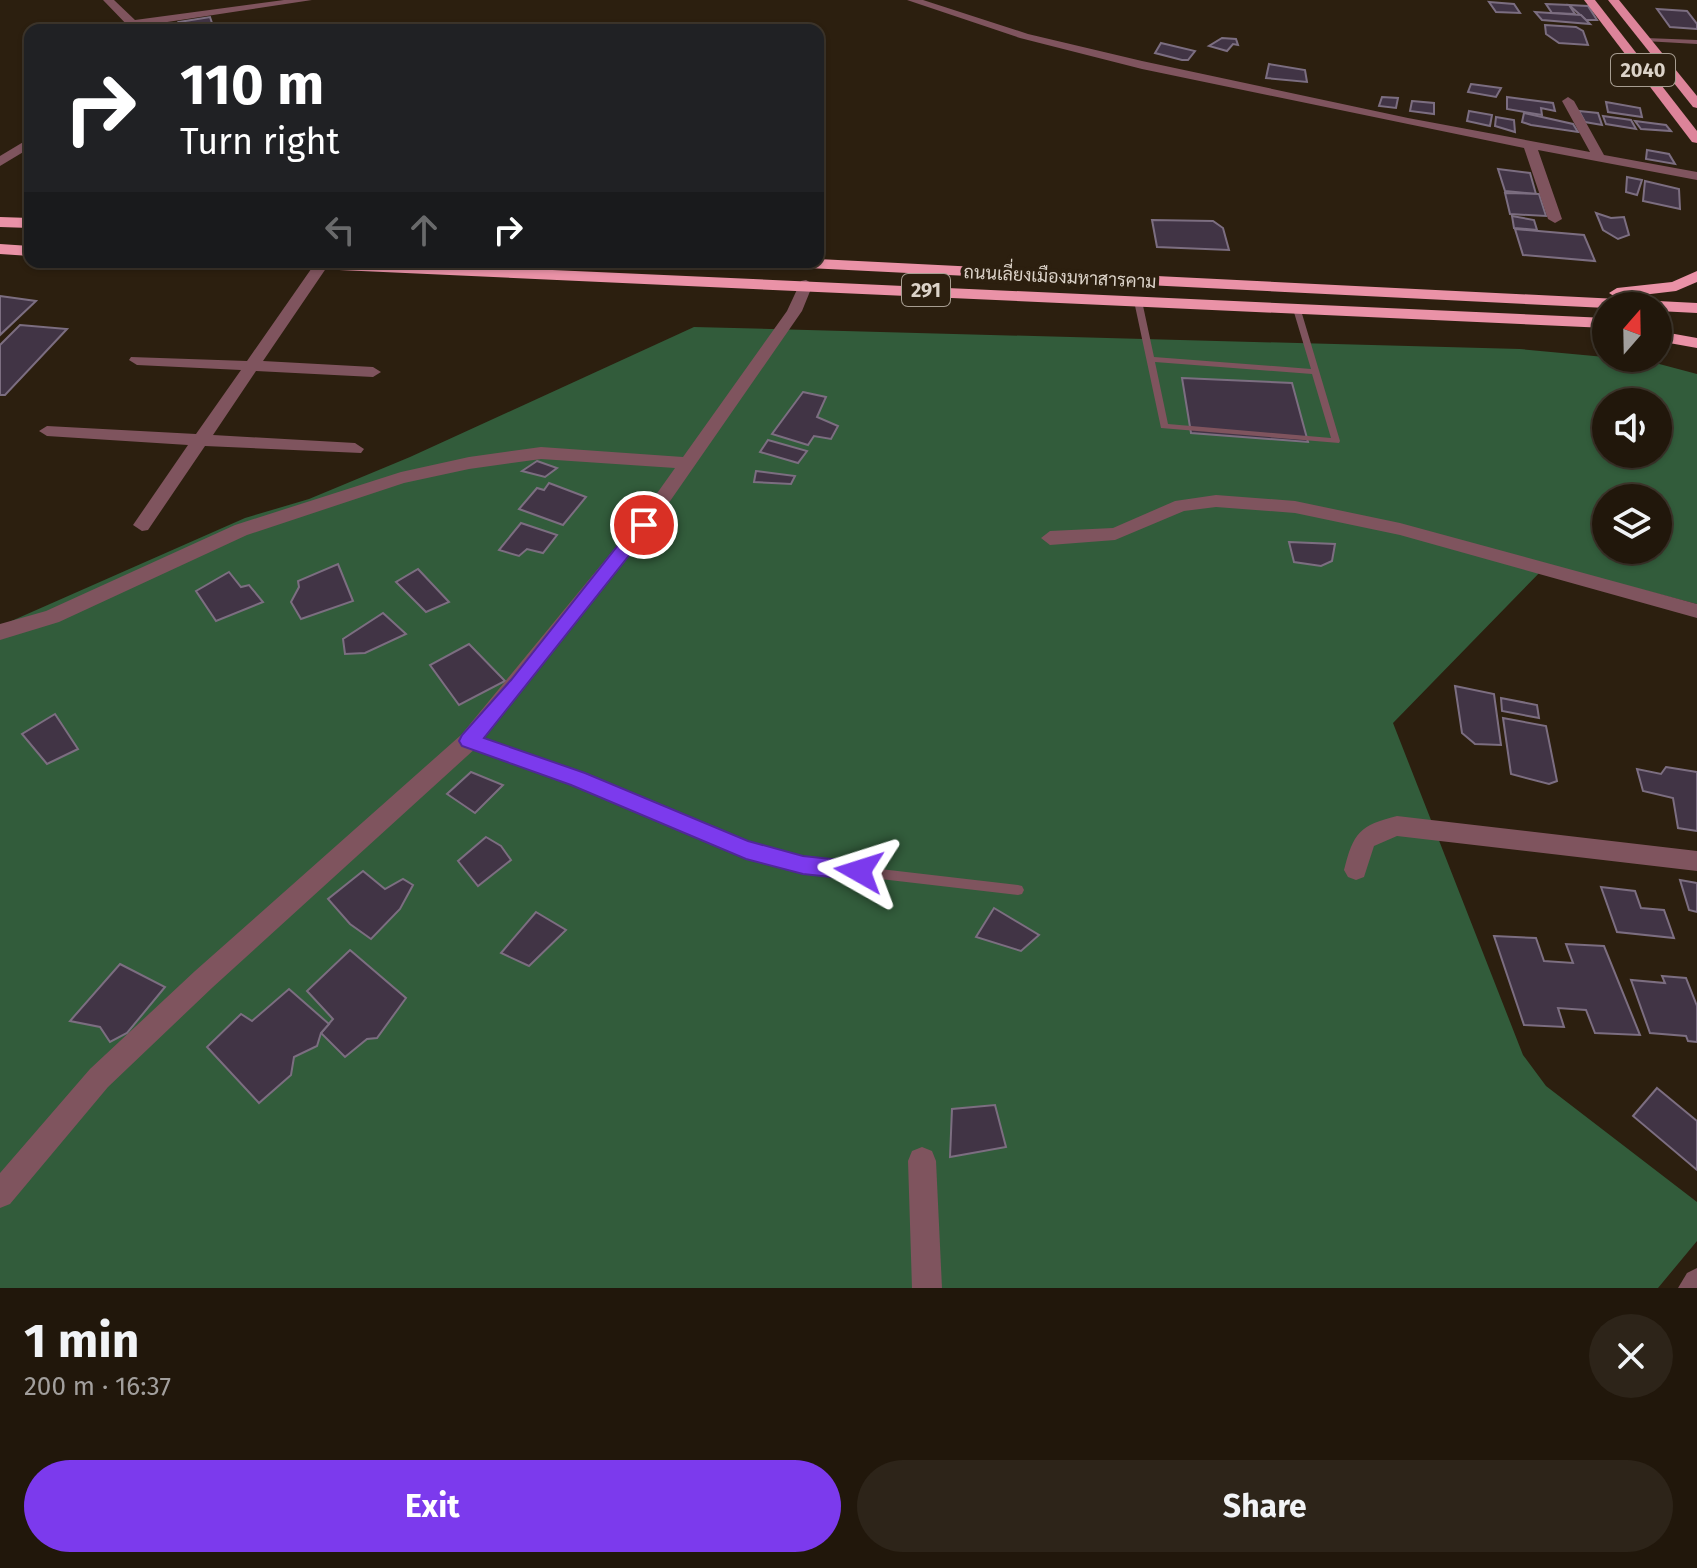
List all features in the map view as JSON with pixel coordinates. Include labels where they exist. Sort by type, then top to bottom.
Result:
[{"type":"highway","points":[[0,222],[24,223]]},
{"type":"highway","points":[[0,249],[24,251]]},
{"type":"highway","name":"ถนนเลี่ยงเมืองมหาสารคาม","points":[[824,264],[1697,308]]},
{"type":"highway","name":"ถนนเลี่ยงเมืองมหาสารคาม","points":[[419,268],[1592,323]]},
{"type":"highway","points":[[1561,300],[1676,286],[1697,276]]},
{"type":"highway","points":[[1672,327],[1697,328]]},
{"type":"highway","points":[[1672,339],[1697,343]]},
{"type":"main road","points":[[1591,3],[1616,4]]},
{"type":"main road","name":"2040","points":[[1591,3],[1697,139]]},
{"type":"main road","name":"2040","points":[[1616,4],[1697,104]]},
{"type":"street","points":[[108,0],[133,24]]},
{"type":"street","points":[[155,24],[307,0]]},
{"type":"street","points":[[912,0],[1024,36],[1142,65],[1408,122],[1697,176]]},
{"type":"street","points":[[1568,101],[1599,157]]},
{"type":"street","points":[[1530,144],[1538,176],[1555,219]]},
{"type":"street","points":[[0,162],[24,146]]},
{"type":"street","points":[[142,525],[319,268]]},
{"type":"street","points":[[0,1194],[99,1078],[216,968],[469,741],[644,525],[794,311],[806,284]]},
{"type":"street","points":[[137,360],[373,372]]},
{"type":"street","points":[[47,431],[355,449]]},
{"type":"street","points":[[0,632],[52,617],[241,530],[401,478],[469,463],[541,453],[687,463]]},
{"type":"street","points":[[1050,538],[1115,534],[1181,505],[1216,501],[1295,507],[1400,529],[1697,611]]},
{"type":"street","points":[[1356,870],[1362,841],[1378,829],[1397,826],[1697,861]]},
{"type":"street","points":[[922,1161],[927,1288]]},
{"type":"street","points":[[1693,1288],[1697,1283]]},
{"type":"lane","points":[[1646,40],[1697,42]]},
{"type":"lane","points":[[1138,301],[1164,426],[1336,441],[1297,309]]},
{"type":"lane","points":[[1150,359],[1316,372]]},
{"type":"lane","points":[[469,741],[591,785],[746,850],[803,865],[1018,890]]},
{"type":"green space","points":[[694,327],[1520,349],[1592,356],[1592,372],[1672,372],[1672,367],[1697,374],[1697,604],[1547,565],[1393,723],[1523,1055],[1546,1086],[1697,1202],[1697,1241],[1658,1288],[0,1288],[0,626],[245,518],[309,499],[410,457]]},
{"type":"building","points":[[1489,2],[1514,4],[1520,13],[1496,12]]},
{"type":"building","points":[[1546,4],[1569,5],[1575,14],[1552,13]]},
{"type":"building","points":[[1569,5],[1588,6],[1597,20],[1586,20]]},
{"type":"building","points":[[1657,9],[1687,11],[1697,24],[1697,29],[1670,27]]},
{"type":"building","points":[[1535,12],[1581,15],[1590,24],[1542,20]]},
{"type":"building","points":[[210,17],[212,23],[181,24],[179,22]]},
{"type":"building","points":[[1545,25],[1576,27],[1583,31],[1588,45],[1559,43],[1546,34]]},
{"type":"building","points":[[1222,38],[1236,39],[1238,45],[1233,44],[1227,51],[1209,46]]},
{"type":"building","points":[[1161,43],[1195,51],[1188,60],[1182,60],[1155,53]]},
{"type":"building","points":[[1269,64],[1305,70],[1307,82],[1266,78]]},
{"type":"building","points":[[1471,84],[1501,88],[1496,97],[1468,92]]},
{"type":"building","points":[[1382,97],[1398,98],[1396,108],[1379,106]]},
{"type":"building","points":[[1507,97],[1553,103],[1555,111],[1541,108],[1542,115],[1507,109]]},
{"type":"building","points":[[1412,101],[1434,103],[1434,114],[1410,111]]},
{"type":"building","points":[[1606,102],[1640,108],[1642,117],[1608,112]]},
{"type":"building","points":[[1469,111],[1492,115],[1490,126],[1467,121]]},
{"type":"building","points":[[1579,111],[1598,113],[1602,125],[1585,122]]},
{"type":"building","points":[[1524,113],[1573,124],[1578,132],[1522,122]]},
{"type":"building","points":[[1603,116],[1631,120],[1636,129],[1606,124]]},
{"type":"building","points":[[1496,117],[1514,120],[1515,132],[1495,126]]},
{"type":"building","points":[[1635,121],[1666,125],[1671,131],[1641,129]]},
{"type":"building","points":[[1647,150],[1669,154],[1675,164],[1646,159]]},
{"type":"building","points":[[1498,169],[1530,173],[1536,194],[1505,191]]},
{"type":"building","points":[[1627,177],[1642,180],[1637,195],[1626,192]]},
{"type":"building","points":[[1645,181],[1679,189],[1680,209],[1643,201]]},
{"type":"building","points":[[1505,193],[1539,194],[1546,216],[1510,214]]},
{"type":"building","points":[[1596,213],[1611,218],[1624,217],[1629,235],[1618,239],[1603,230]]},
{"type":"building","points":[[1512,216],[1534,220],[1537,230],[1514,228]]},
{"type":"building","points":[[1152,220],[1213,221],[1223,228],[1229,250],[1157,247]]},
{"type":"building","points":[[1515,229],[1584,235],[1595,261],[1523,255]]},
{"type":"building","points":[[0,296],[36,301],[0,335]]},
{"type":"building","points":[[20,325],[67,329],[5,395],[0,395],[0,345]]},
{"type":"building","points":[[1182,378],[1292,383],[1308,442],[1191,433]]},
{"type":"building","points":[[803,392],[826,397],[817,417],[838,426],[831,439],[814,436],[808,445],[772,434]]},
{"type":"building","points":[[768,440],[807,451],[798,463],[760,452]]},
{"type":"building","points":[[537,461],[557,468],[545,477],[522,471]]},
{"type":"building","points":[[756,471],[795,476],[791,484],[754,482]]},
{"type":"building","points":[[549,483],[586,497],[563,525],[519,509],[537,488],[544,490]]},
{"type":"building","points":[[521,523],[557,535],[543,553],[527,549],[519,556],[499,550]]},
{"type":"building","points":[[1289,542],[1335,544],[1332,561],[1321,566],[1294,562]]},
{"type":"building","points":[[338,564],[353,601],[301,619],[291,602],[299,587],[298,581]]},
{"type":"building","points":[[418,569],[449,602],[426,612],[396,582]]},
{"type":"building","points":[[229,572],[241,587],[249,585],[263,602],[216,621],[196,591]]},
{"type":"building","points":[[383,613],[406,634],[365,653],[345,654],[343,639]]},
{"type":"building","points":[[469,644],[505,681],[459,705],[430,665]]},
{"type":"building","points":[[1455,686],[1494,694],[1501,745],[1475,744],[1462,733]]},
{"type":"building","points":[[1501,698],[1537,705],[1539,718],[1502,711]]},
{"type":"building","points":[[55,714],[78,749],[47,764],[22,734]]},
{"type":"building","points":[[1503,718],[1546,726],[1557,781],[1549,784],[1511,774]]},
{"type":"building","points":[[1666,767],[1697,772],[1697,831],[1678,828],[1673,798],[1643,791],[1637,769],[1661,774]]},
{"type":"building","points":[[471,772],[503,785],[475,813],[447,794]]},
{"type":"building","points":[[486,837],[501,846],[511,860],[478,886],[458,861]]},
{"type":"building","points":[[363,871],[385,889],[403,879],[413,885],[400,909],[371,939],[350,924],[328,899]]},
{"type":"building","points":[[1680,880],[1697,883],[1697,912],[1689,910]]},
{"type":"building","points":[[1601,887],[1635,891],[1641,908],[1664,910],[1674,938],[1617,932]]},
{"type":"building","points":[[994,908],[1039,935],[1021,951],[976,937]]},
{"type":"building","points":[[536,912],[566,930],[529,966],[501,953]]},
{"type":"building","points":[[1494,936],[1536,938],[1544,961],[1573,963],[1566,944],[1604,946],[1640,1035],[1595,1033],[1586,1010],[1558,1008],[1564,1027],[1524,1025]]},
{"type":"building","points":[[350,950],[406,998],[377,1038],[367,1039],[345,1057],[321,1033],[333,1019],[307,991]]},
{"type":"building","points":[[120,964],[165,987],[127,1033],[110,1042],[100,1027],[70,1021]]},
{"type":"building","points":[[1662,976],[1686,978],[1697,1006],[1697,1042],[1688,1041],[1686,1036],[1650,1033],[1631,980],[1665,983]]},
{"type":"building","points":[[289,989],[329,1024],[321,1033],[317,1046],[294,1057],[291,1075],[259,1103],[207,1047],[241,1014],[252,1021]]},
{"type":"building","points":[[1657,1088],[1697,1121],[1697,1170],[1633,1116]]},
{"type":"building","points":[[995,1105],[1006,1147],[950,1157],[952,1109]]},
{"type":"route","points":[[644,525],[469,741],[578,779],[746,850],[803,865],[859,871]]}]
